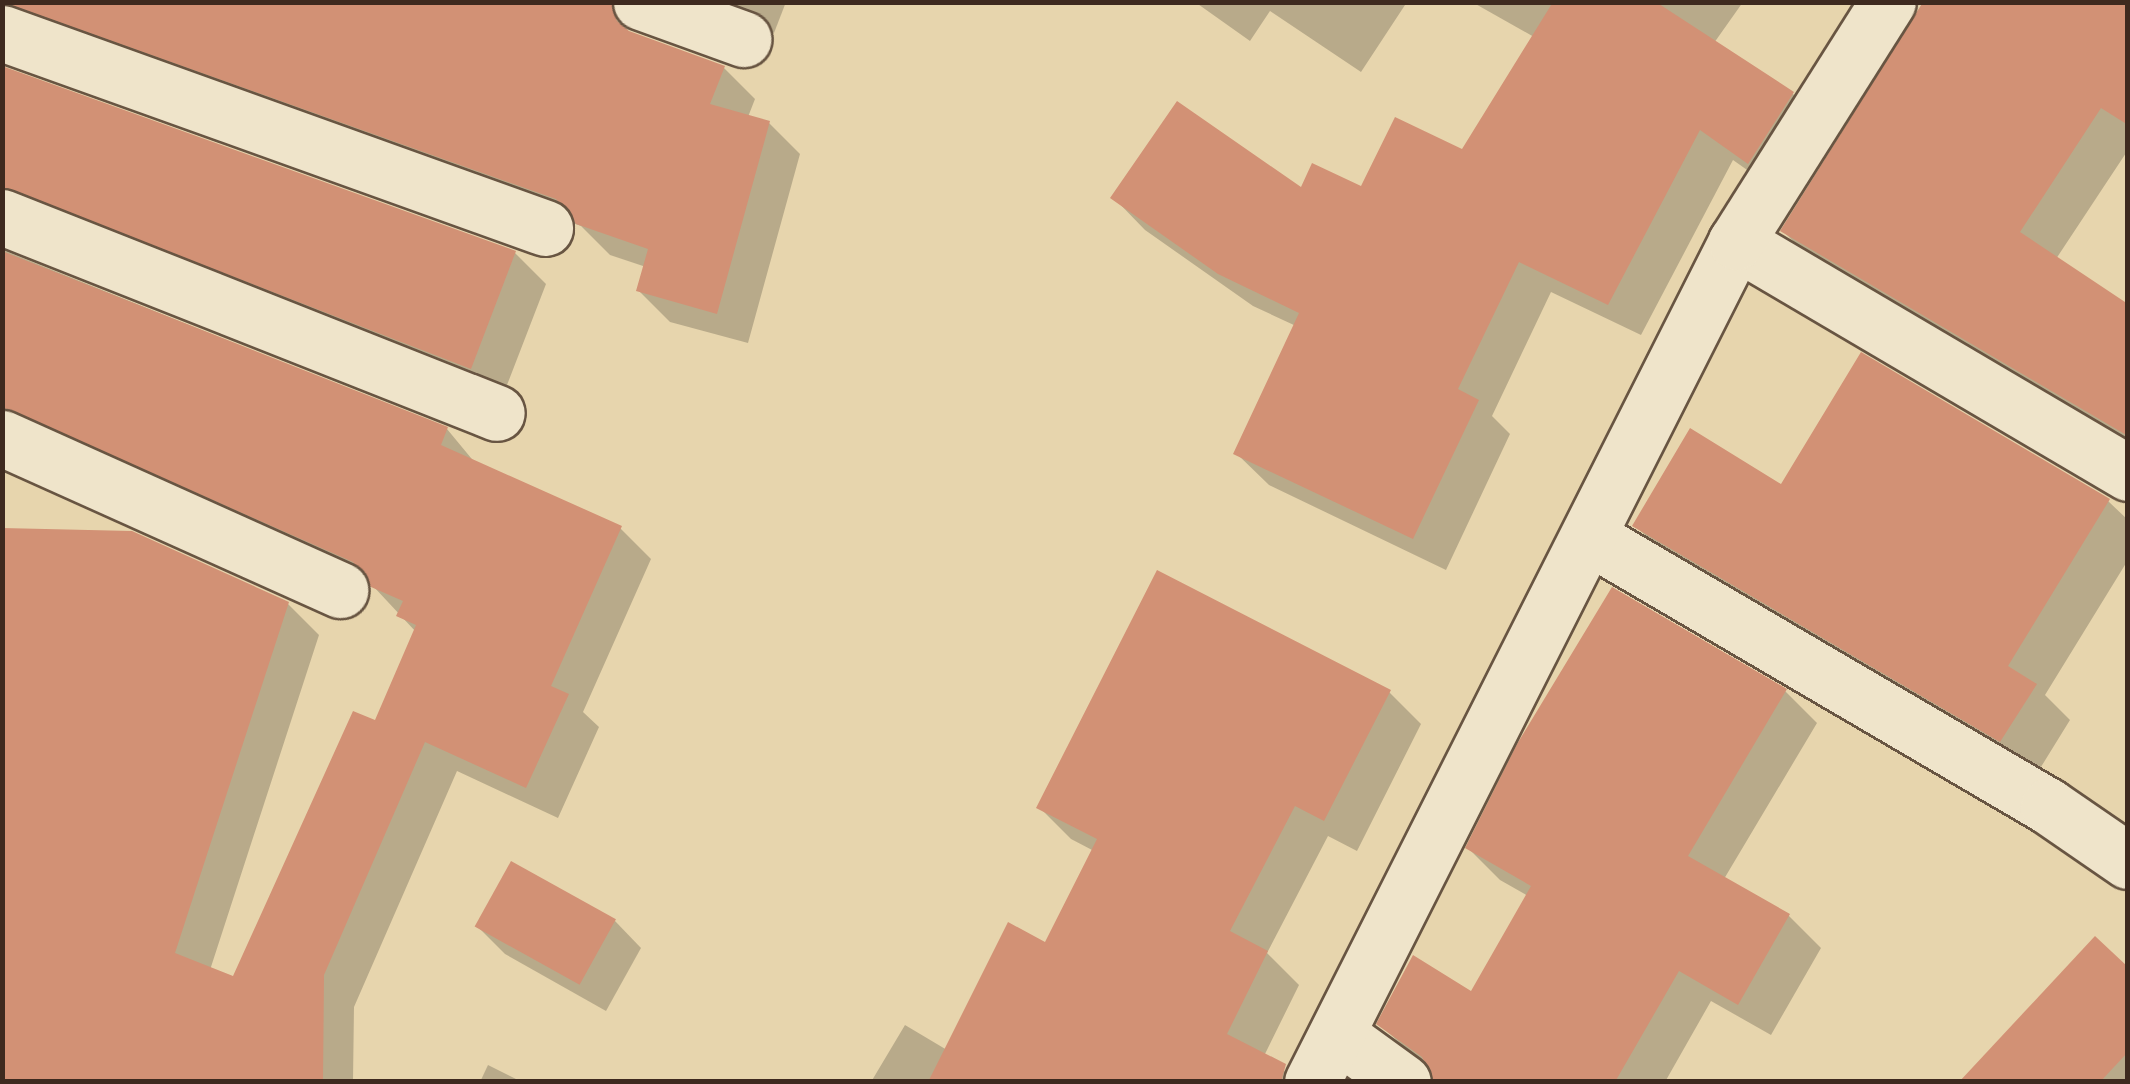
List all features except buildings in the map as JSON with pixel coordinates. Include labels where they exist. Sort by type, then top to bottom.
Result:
[{"type":"street","points":[[641,2],[743,39]]},
{"type":"street","points":[[1403,1082],[1325,1058],[1736,242],[1888,2]]},
{"type":"street","points":[[2,33],[546,228]]},
{"type":"street","points":[[2,217],[497,413]]},
{"type":"street","points":[[1736,242],[2128,473]]},
{"type":"street","points":[[2,438],[340,590]]},
{"type":"street","points":[[1589,537],[2048,806],[2128,862]]}]
